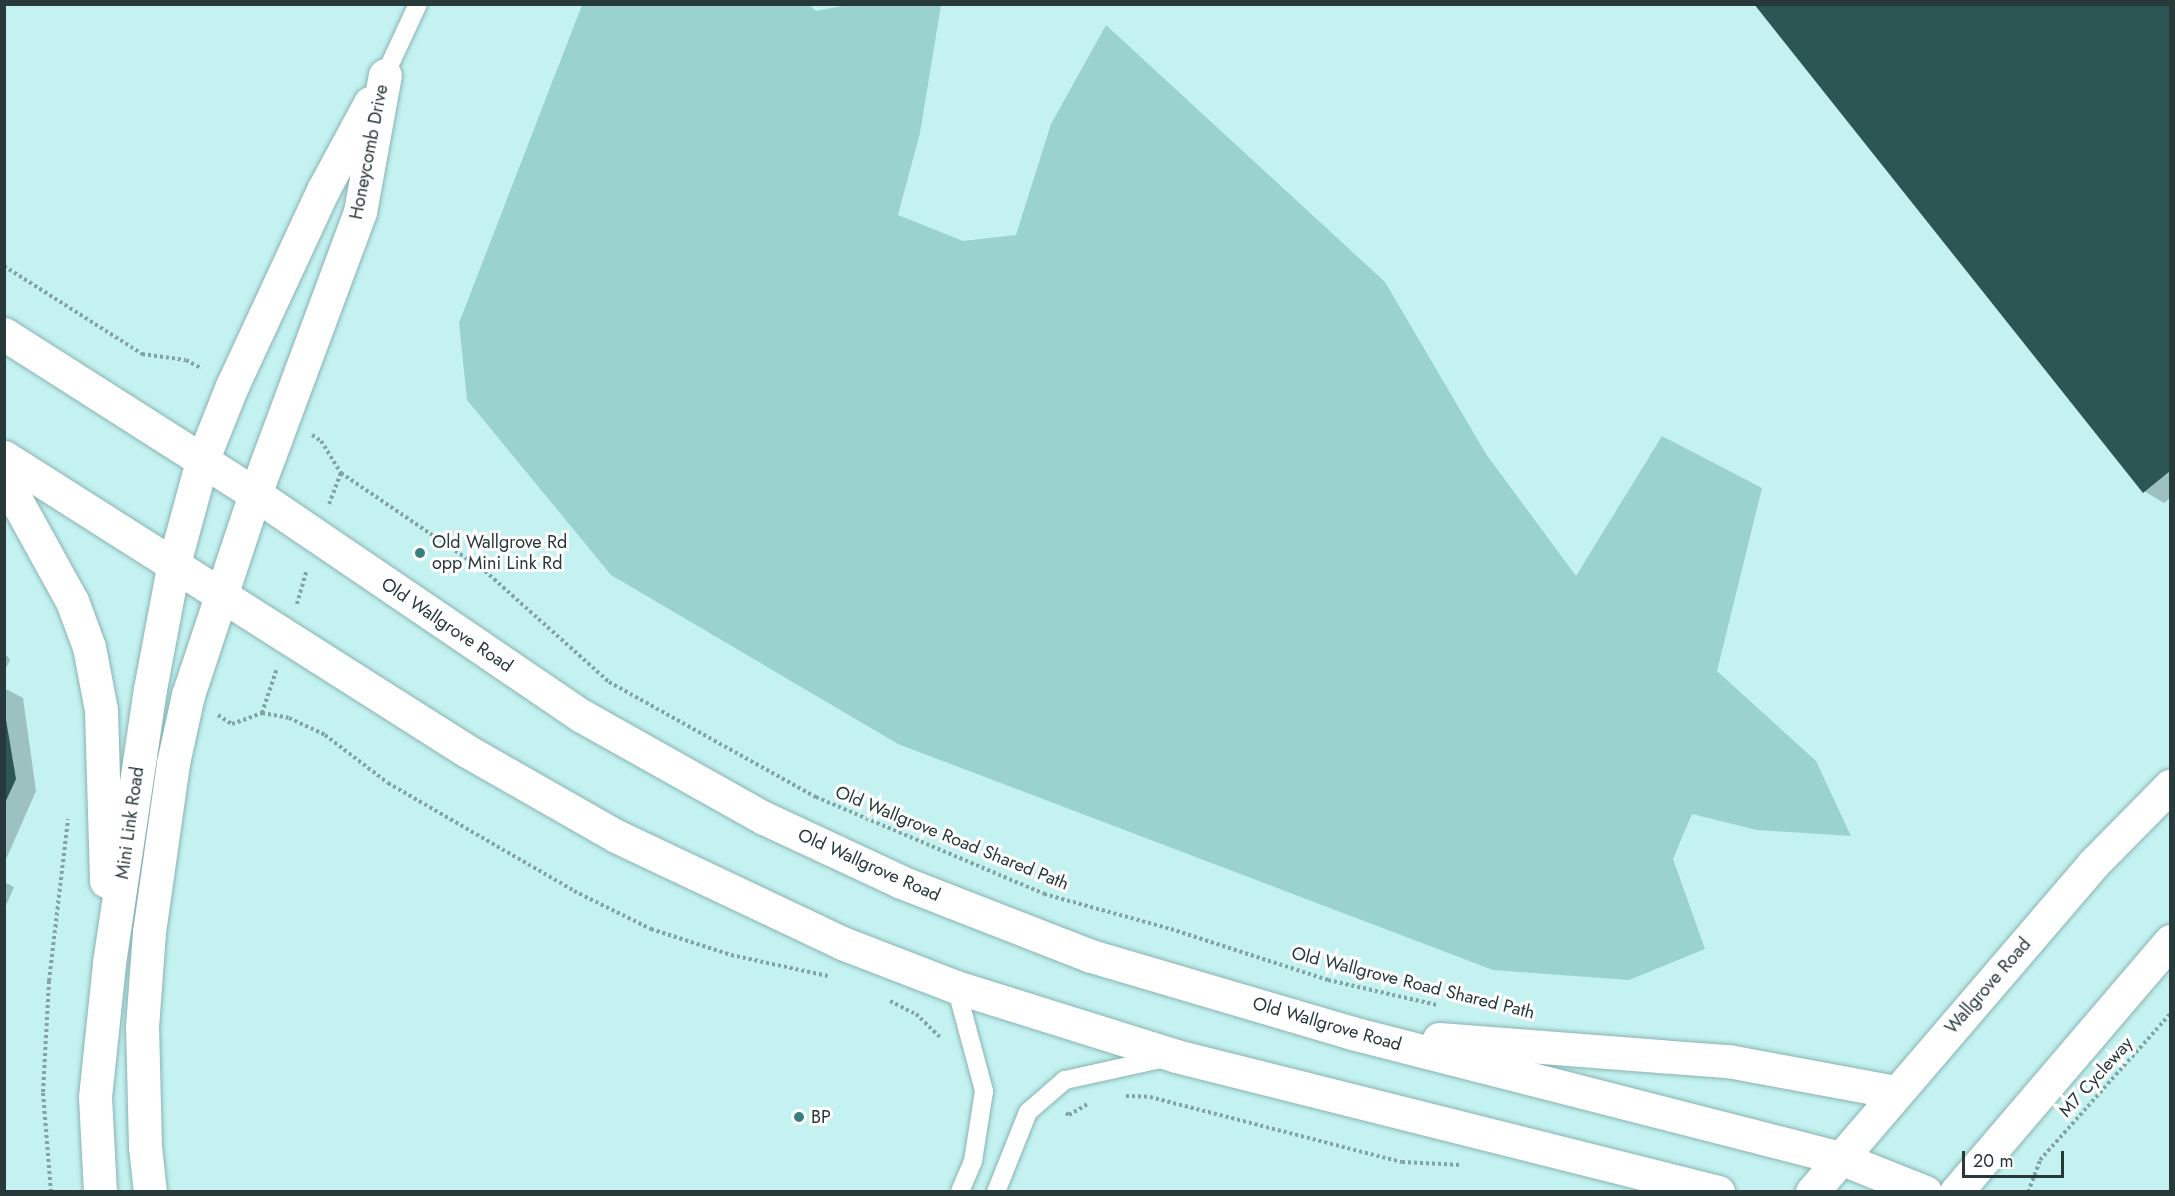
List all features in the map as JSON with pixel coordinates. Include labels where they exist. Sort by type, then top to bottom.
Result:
[{"type":"main road","name":"Honeycomb Drive","points":[[202,460],[232,386],[323,190],[385,75]]},
{"type":"main road","name":"Honeycomb Drive","points":[[255,494],[360,212],[385,75]]},
{"type":"main road","name":"Old Wallgrove Road","points":[[4,334],[255,494],[582,716],[764,818],[900,882],[1091,956],[1352,1033],[1840,1158],[1925,1191]]},
{"type":"main road","points":[[4,457],[173,567],[288,636],[467,751],[616,836],[842,943],[956,987],[1176,1056],[1718,1191]]},
{"type":"main road","name":"Mini Link Road","points":[[100,1191],[95,1097],[109,963],[150,689],[173,567],[202,460]]},
{"type":"main road","points":[[4,478],[72,601],[89,647],[101,710],[109,963]]},
{"type":"main road","name":"Mini Link Road","points":[[150,1191],[145,1147],[142,1026],[149,932],[173,763],[188,695],[255,494]]},
{"type":"main road","name":"Wallgrove Road","points":[[1812,1191],[2093,864],[2170,786]]},
{"type":"main road","points":[[1956,1191],[2170,942]]},
{"type":"main road","points":[[1352,1033],[1728,1061],[1904,1082]]},
{"type":"main road","points":[[1605,1162],[1634,1191]]},
{"type":"lane","points":[[385,75],[418,4]]},
{"type":"lane","points":[[956,987],[984,1092],[973,1161],[960,1191]]},
{"type":"lane","points":[[996,1191],[1028,1112],[1065,1080],[1176,1056]]},
{"type":"path","points":[[4,266],[142,354],[186,360]]},
{"type":"path","name":"Old Wallgrove Road Shared Path","points":[[321,441],[341,473],[485,571],[609,682],[816,797],[1044,894],[1171,928],[1328,980],[1440,1005]]},
{"type":"path","points":[[232,724],[262,713],[288,636],[317,536],[341,473]]},
{"type":"path","points":[[51,1191],[43,1092],[49,981],[69,809]]},
{"type":"path","name":"M7 Cycleway","points":[[2028,1191],[2040,1160],[2170,1014]]},
{"type":"shaded area","points":[[808,4],[816,11],[847,5],[941,5],[920,133],[898,215],[963,241],[1016,235],[1051,124],[1106,25],[1385,282],[1486,454],[1576,576],[1662,436],[1762,488],[1717,671],[1816,761],[1851,836],[1757,830],[1692,814],[1673,859],[1705,949],[1629,980],[1493,970],[898,744],[611,575],[467,400],[459,323],[582,5]]},
{"type":"building","points":[[1754,4],[2170,4],[2170,471],[2143,493]]},
{"type":"building","points":[[4,708],[16,779],[4,805]]},
{"type":"place","name":"Old Wallgrove Rd opp Mini Link Rd","points":[[420,553]]},
{"type":"place","name":"BP","points":[[799,1117]]}]
